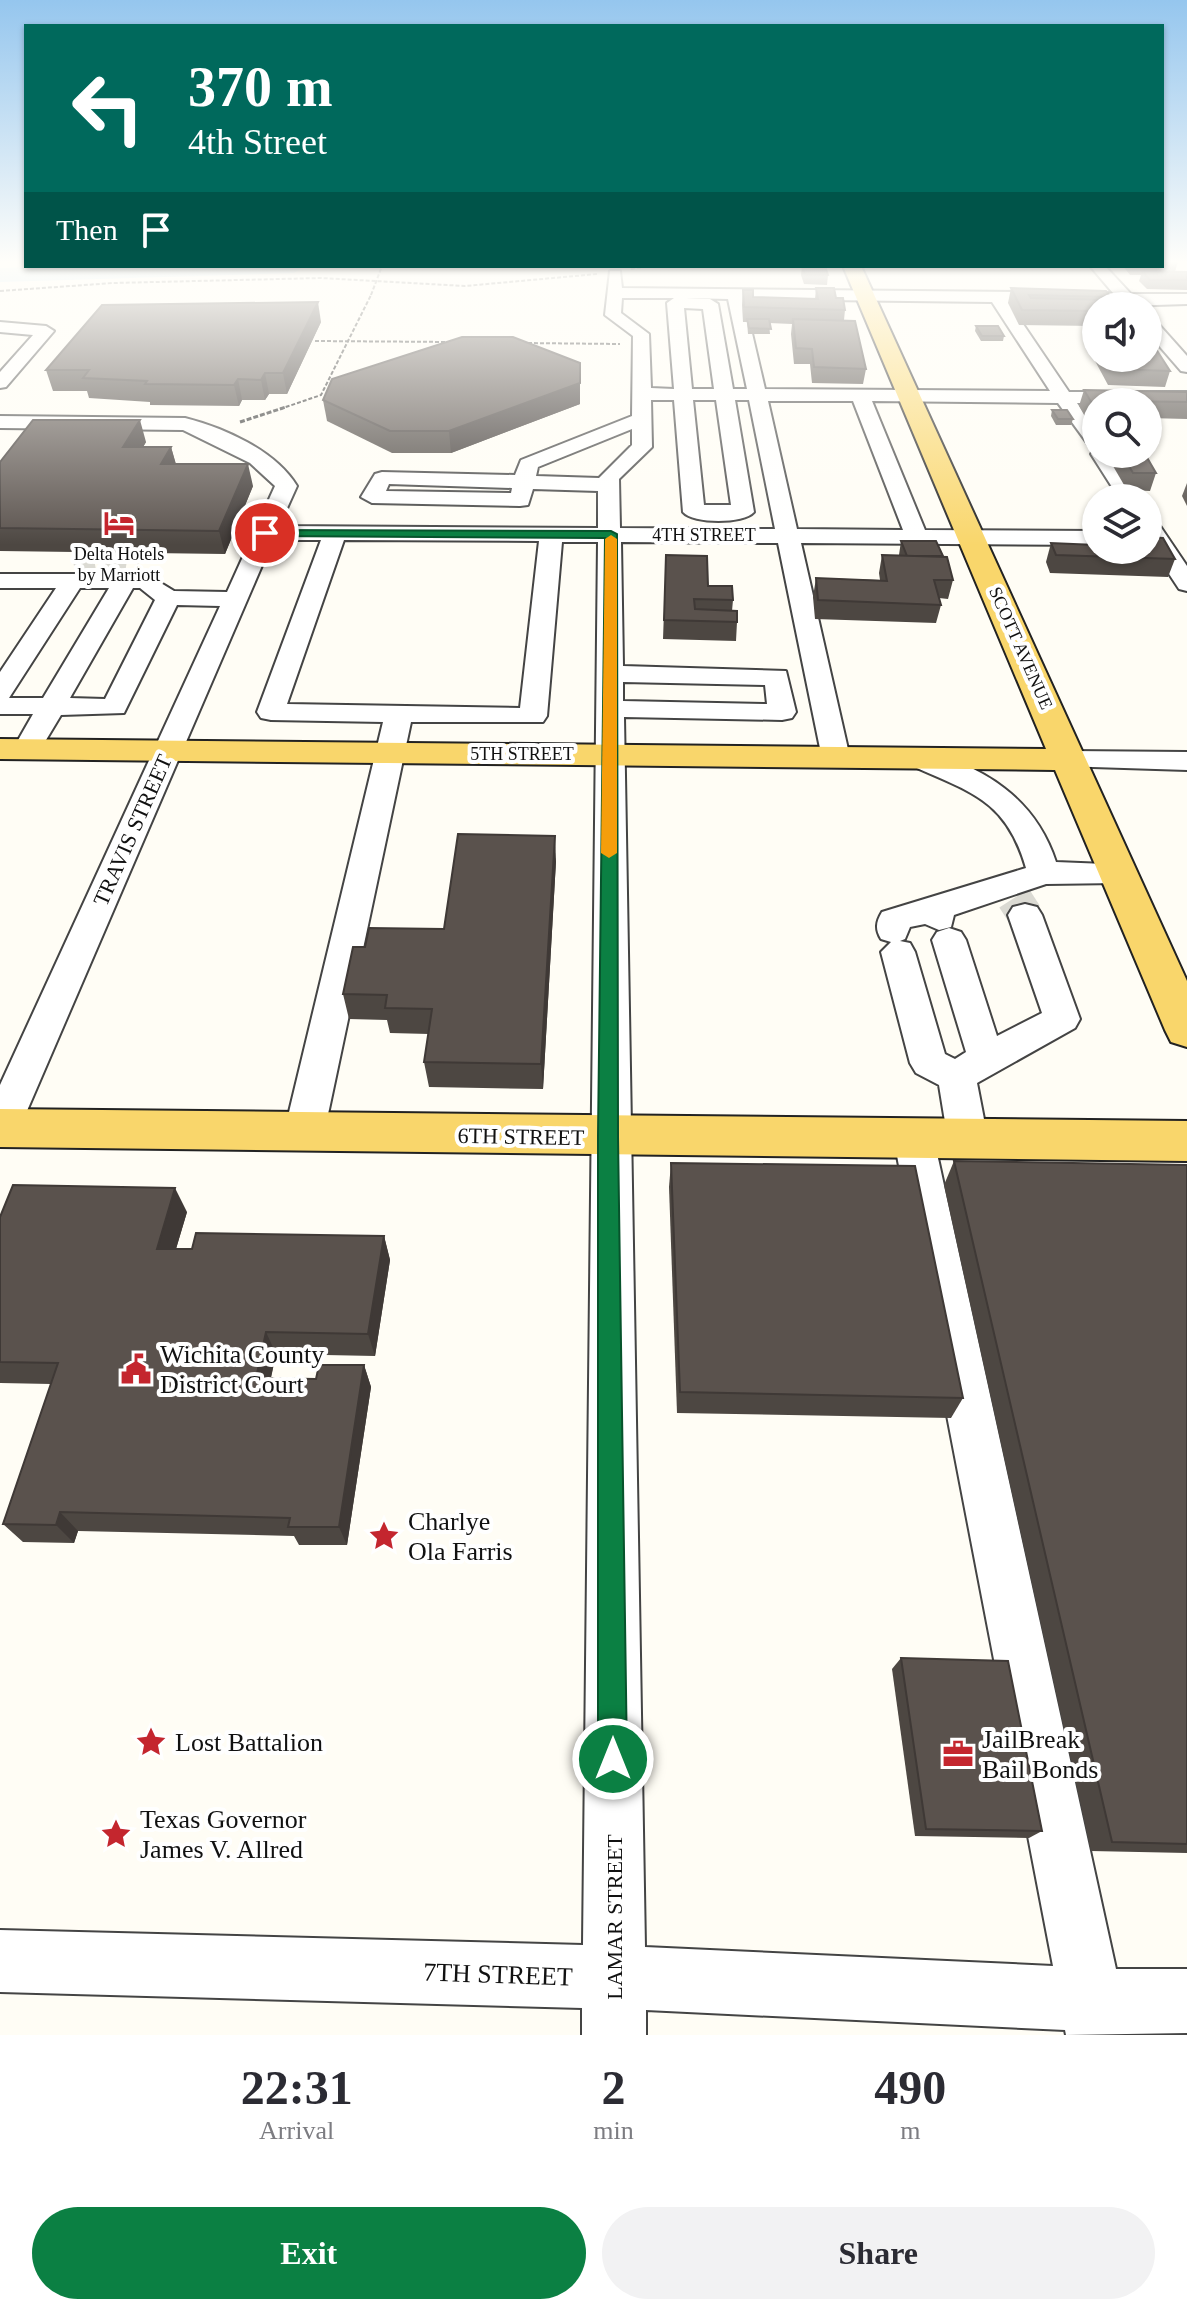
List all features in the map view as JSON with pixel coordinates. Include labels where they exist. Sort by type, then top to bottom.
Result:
[{"type":"main road","name":"SCOTT AVENUE","points":[[892,355],[1187,1030]]},
{"type":"main road","name":"5TH STREET","points":[[13,749],[1071,760]]},
{"type":"main road","name":"6TH STREET","points":[[0,1127],[608,1137],[1187,1141]]},
{"type":"street","points":[[0,383],[25,355]]},
{"type":"street","points":[[641,355],[642,447],[613,472],[609,485],[524,482],[382,478],[372,497],[520,500],[524,482],[528,464],[641,419]]},
{"type":"street","points":[[678,355],[694,512],[743,512],[719,355]]},
{"type":"street","points":[[749,355],[836,758]]},
{"type":"street","points":[[1036,355],[1082,425]]},
{"type":"street","points":[[641,394],[1187,398]]},
{"type":"street","points":[[860,396],[917,537]]},
{"type":"street","points":[[5,427],[163,423],[185,424],[209,432]]},
{"type":"street","name":"TRAVIS STREET","points":[[0,1127],[234,599],[284,496],[284,478],[277,470],[209,432]]},
{"type":"street","name":"LAMAR STREET","points":[[609,485],[608,1137],[614,2006]]},
{"type":"street","points":[[718,512],[720,535]]},
{"type":"street","name":"4TH STREET","points":[[265,533],[1082,538]]},
{"type":"street","points":[[335,533],[271,712],[533,716],[551,534]]},
{"type":"street","points":[[1162,535],[1187,538]]},
{"type":"street","points":[[1162,549],[1187,584]]},
{"type":"street","points":[[3,585],[74,573],[136,576],[168,598],[234,599]]},
{"type":"street","points":[[0,692],[74,573]]},
{"type":"street","points":[[13,749],[53,706],[136,576]]},
{"type":"street","points":[[0,706],[114,707],[168,598]]},
{"type":"street","points":[[610,674],[777,677],[782,712],[610,709]]},
{"type":"street","points":[[304,1133],[399,714]]},
{"type":"street","points":[[920,759],[972,784],[1014,811],[1034,844],[1043,873]]},
{"type":"street","name":"5TH STREET","points":[[1071,760],[1187,761]]},
{"type":"street","points":[[1015,900],[1062,1019],[972,1068],[929,1063],[896,941],[894,920],[941,923],[1015,900],[1043,873],[1119,872]]},
{"type":"street","points":[[941,923],[972,1068],[968,1140]]},
{"type":"street","points":[[914,1140],[1095,2017]]},
{"type":"street","name":"7TH STREET","points":[[0,1961],[614,2006],[1095,2017],[1187,2001]]},
{"type":"path","points":[[209,432],[321,395],[341,355]]},
{"type":"building","points":[[59,355],[292,355],[283,373],[265,373],[261,380],[238,379],[234,385],[145,384],[147,381],[83,378],[89,370],[46,370]]},
{"type":"building","points":[[406,355],[559,355],[580,363],[580,383],[449,431],[390,431],[323,400],[332,379]]},
{"type":"building","points":[[813,355],[863,355],[866,369],[814,367]]},
{"type":"building","points":[[1162,359],[1170,371],[1162,371]]},
{"type":"building","points":[[1162,392],[1187,392],[1187,402],[1162,402]]},
{"type":"building","points":[[1052,410],[1067,410],[1073,419],[1058,419]]},
{"type":"building","name":"Delta Hotels by Marriott","points":[[33,420],[140,420],[123,447],[171,447],[161,464],[248,464],[219,531],[0,528],[0,462]]},
{"type":"building","points":[[1130,468],[1153,468],[1156,473],[1133,473]]},
{"type":"building","points":[[1162,538],[1163,538],[1175,559],[1162,559]]},
{"type":"building","points":[[901,541],[936,541],[943,556],[907,556]]},
{"type":"building","points":[[1051,543],[1082,544],[1082,556],[1056,555]]},
{"type":"building","points":[[666,555],[707,556],[708,586],[732,586],[733,600],[694,599],[695,609],[737,611],[737,622],[664,620]]},
{"type":"building","points":[[882,555],[947,557],[953,580],[934,580],[941,605],[818,600],[816,578],[887,581]]},
{"type":"building","points":[[458,834],[555,836],[541,1064],[424,1062],[432,1009],[385,1008],[387,995],[343,994],[353,947],[365,947],[369,928],[444,929]]},
{"type":"building","points":[[954,1161],[1187,1165],[1187,1844],[1112,1842]]},
{"type":"building","points":[[671,1163],[915,1166],[963,1398],[680,1392]]},
{"type":"building","name":"Wichita County District Court","points":[[13,1185],[175,1188],[157,1249],[192,1249],[196,1233],[384,1236],[368,1334],[266,1332],[256,1378],[316,1379],[319,1365],[364,1365],[339,1527],[288,1527],[290,1518],[60,1512],[56,1525],[3,1524],[58,1363],[0,1362],[0,1217]]},
{"type":"building","name":"JailBreak Bail Bonds","points":[[901,1658],[1008,1661],[1042,1831],[926,1829]]},
{"type":"tunnel","points":[[74,566],[104,561],[138,566]]},
{"type":"tunnel","points":[[1014,898],[1025,915]]},
{"type":"slow traffic","points":[[609,853],[611,539]]},
{"type":"place","name":"Delta Hotels by Marriott","points":[[119,523]]},
{"type":"place","name":"Wichita County District Court","points":[[136,1369]]},
{"type":"place","name":"Charlye Ola Farris","points":[[384,1536]]},
{"type":"place","name":"Lost Battalion","points":[[151,1742]]},
{"type":"place","name":"JailBreak Bail Bonds","points":[[958,1754]]},
{"type":"place","name":"Texas Governor James V. Allred","points":[[116,1834]]},
{"type":"route","points":[[265,533],[611,534],[608,1137],[613,1759]]}]
